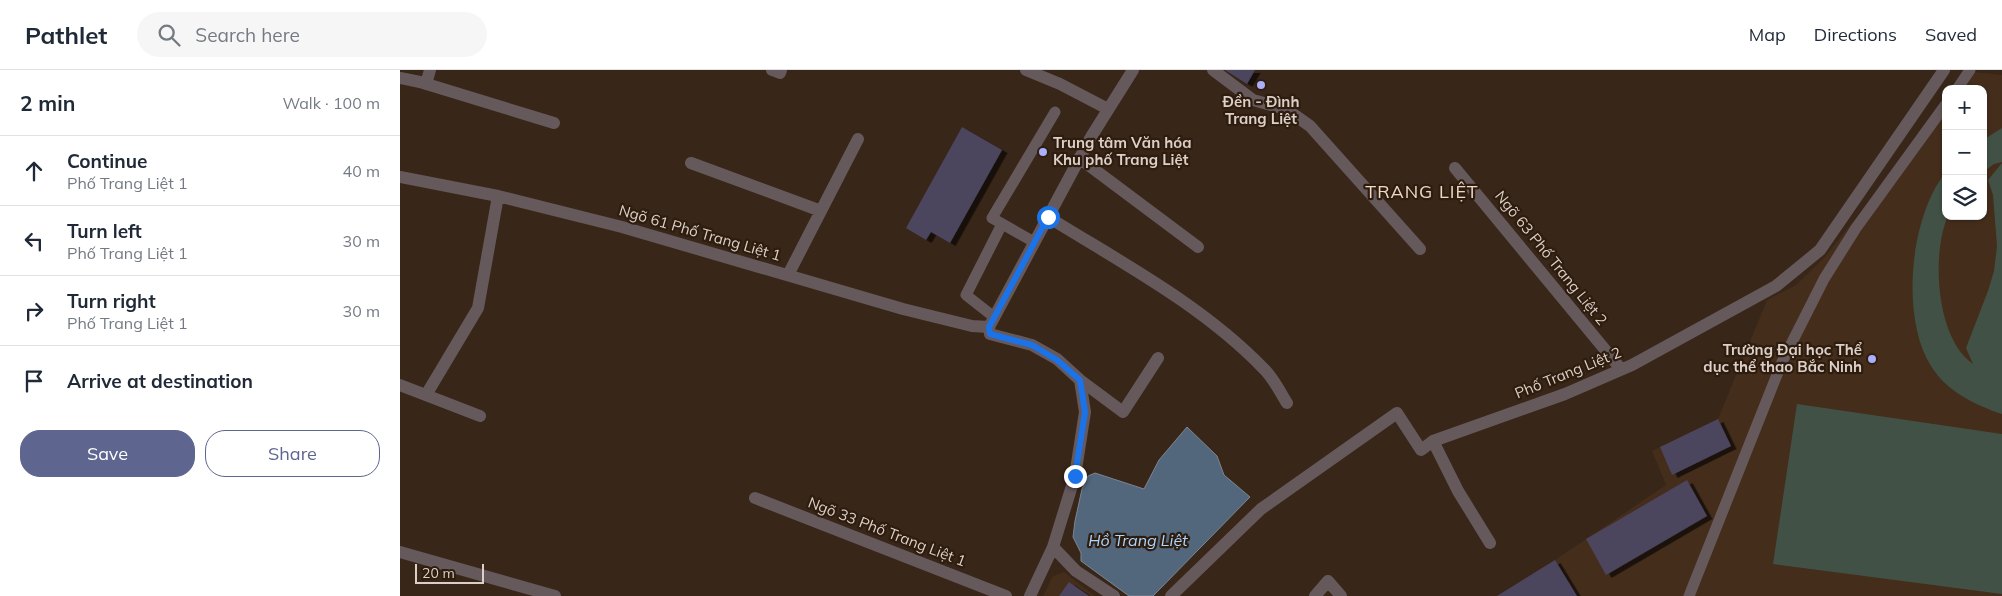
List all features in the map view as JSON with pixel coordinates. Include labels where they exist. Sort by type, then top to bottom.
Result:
[{"type":"street","points":[[426,84],[430,70]]},
{"type":"street","points":[[772,70],[780,73],[781,70]]},
{"type":"street","points":[[1026,70],[1060,84],[1108,109]]},
{"type":"street","points":[[1132,70],[1079,158],[991,322],[990,334],[1032,345],[1057,360],[1080,380],[1124,412],[1158,358]]},
{"type":"street","points":[[1213,70],[1253,100],[1286,109],[1310,126],[1420,249]]},
{"type":"street","name":"Phố Trang Liệt 2","points":[[1171,596],[1261,509],[1397,413],[1421,450],[1434,441],[1565,394],[1621,369],[1683,338],[1776,286],[1820,250],[1944,70]]},
{"type":"street","points":[[400,79],[426,84],[554,123]]},
{"type":"street","points":[[788,276],[858,139]]},
{"type":"street","points":[[1079,158],[1198,247]]},
{"type":"street","points":[[691,163],[821,211]]},
{"type":"street","name":"Ngõ 63 Phố Trang Liệt 2","points":[[1455,168],[1621,369]]},
{"type":"street","name":"Ngõ 61 Phố Trang Liệt 1","points":[[400,177],[498,196],[622,227],[904,309],[972,326],[991,322]]},
{"type":"street","points":[[426,395],[478,308],[498,196]]},
{"type":"street","points":[[1048,217],[1180,298],[1220,329],[1265,369],[1287,403]]},
{"type":"street","points":[[1030,596],[1053,547],[1075,476],[1085,412],[1080,380]]},
{"type":"street","points":[[400,385],[480,416]]},
{"type":"street","points":[[1434,441],[1458,492],[1490,543]]},
{"type":"street","name":"Ngõ 33 Phố Trang Liệt 1","points":[[755,498],[1006,596]]},
{"type":"street","points":[[1053,547],[1076,571],[1114,596]]},
{"type":"street","points":[[400,552],[555,596]]},
{"type":"street","points":[[1315,596],[1328,581],[1341,596]]},
{"type":"lane","points":[[1959,85],[1970,70]]},
{"type":"lane","points":[[1690,596],[1782,362],[1824,279],[1856,228],[1942,110]]},
{"type":"lane","points":[[1034,242],[992,218],[1055,112]]},
{"type":"lane","points":[[991,322],[966,295],[1002,224]]},
{"type":"shaded area","name":"Trường Đại học Thể dục thể thao Bắc Ninh","points":[[1973,72],[2002,75],[2002,596],[1497,596],[1555,560],[1666,485],[1652,451],[1718,419],[1767,300],[1796,285],[1824,258],[1942,110],[1942,220],[1987,220],[1987,85],[1962,85]]},
{"type":"shaded area","points":[[1064,572],[1095,596],[1043,596],[1053,576]]},
{"type":"green space","points":[[2002,128],[2002,162],[1994,164],[1987,169],[1987,137]]},
{"type":"green space","points":[[2002,163],[2002,414],[1962,396],[1937,375],[1921,345],[1915,321],[1913,295],[1913,267],[1917,240],[1924,214],[1942,178],[1942,220],[1947,220],[1940,252],[1940,295],[1944,316],[1951,336],[1961,352],[1973,364],[1966,348],[1988,291],[1994,271],[1997,246],[1993,195],[1988,180]]},
{"type":"green space","points":[[1797,404],[2002,434],[2002,594],[1773,564]]},
{"type":"water","name":"Hồ Trang Liệt","points":[[1187,427],[1217,456],[1224,475],[1250,497],[1153,596],[1129,596],[1081,561],[1081,553],[1073,537],[1082,489],[1088,476],[1095,473],[1144,489],[1159,460]]},
{"type":"building","points":[[1225,70],[1255,70],[1247,84]]},
{"type":"building","points":[[962,127],[1002,150],[950,243],[931,232],[926,240],[906,228]]},
{"type":"building","points":[[1718,419],[1731,446],[1672,475],[1660,447]]},
{"type":"building","points":[[1687,480],[1707,516],[1606,575],[1586,539]]},
{"type":"building","points":[[1555,560],[1577,596],[1497,596]]},
{"type":"building","points":[[1069,582],[1089,596],[1059,596]]},
{"type":"place","name":"Đền - Đình Trang Liệt","points":[[1261,85]]},
{"type":"place","name":"Trung tâm Văn hóa Khu phố Trang Liệt","points":[[1043,152]]},
{"type":"place","name":"Trường Đại học Thể dục thể thao Bắc Ninh","points":[[1872,359]]},
{"type":"district","name":"TRANG LIỆT","points":[[1422,192]]},
{"type":"route","points":[[1048,217],[989,327],[990,334],[1032,345],[1057,360],[1080,380],[1085,412],[1075,476]]}]
